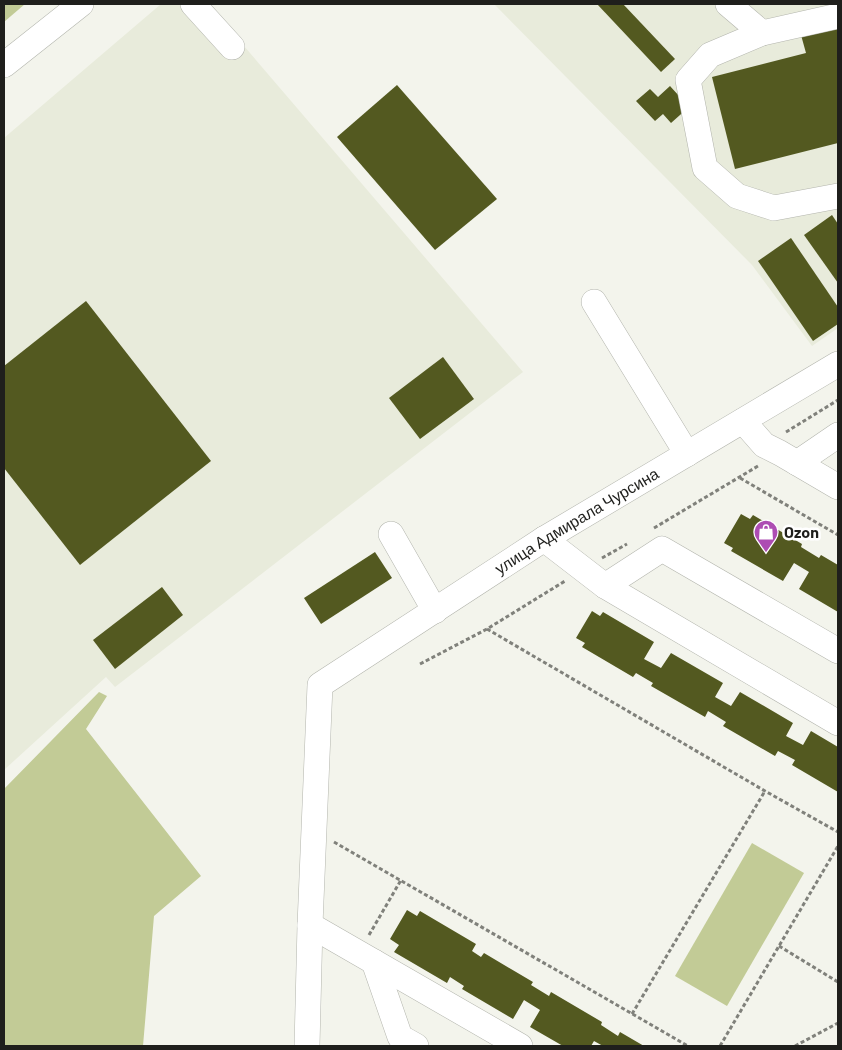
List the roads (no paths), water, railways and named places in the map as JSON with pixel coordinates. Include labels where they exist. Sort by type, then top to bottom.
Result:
[{"type":"street","points":[[4,65],[81,4]]},
{"type":"street","points":[[194,4],[232,48]]},
{"type":"street","points":[[728,4],[762,33]]},
{"type":"street","points":[[838,16],[762,33],[710,55],[688,80],[705,168],[737,196],[774,208],[838,196]]},
{"type":"street","points":[[594,302],[687,454]]},
{"type":"street","name":"улица Адмирала Чурсина","points":[[310,925],[320,685],[544,539],[838,364]]},
{"type":"street","points":[[743,421],[764,445],[838,487]]},
{"type":"street","points":[[797,463],[838,435]]},
{"type":"street","points":[[391,534],[435,610]]},
{"type":"street","points":[[544,539],[605,586],[838,723]]},
{"type":"street","points":[[605,586],[662,549],[838,650]]},
{"type":"street","points":[[307,1046],[310,925],[520,1046]]},
{"type":"street","points":[[366,958],[400,1037],[416,1046]]},
{"type":"place","name":"Ozon","points":[[766,553]]}]
